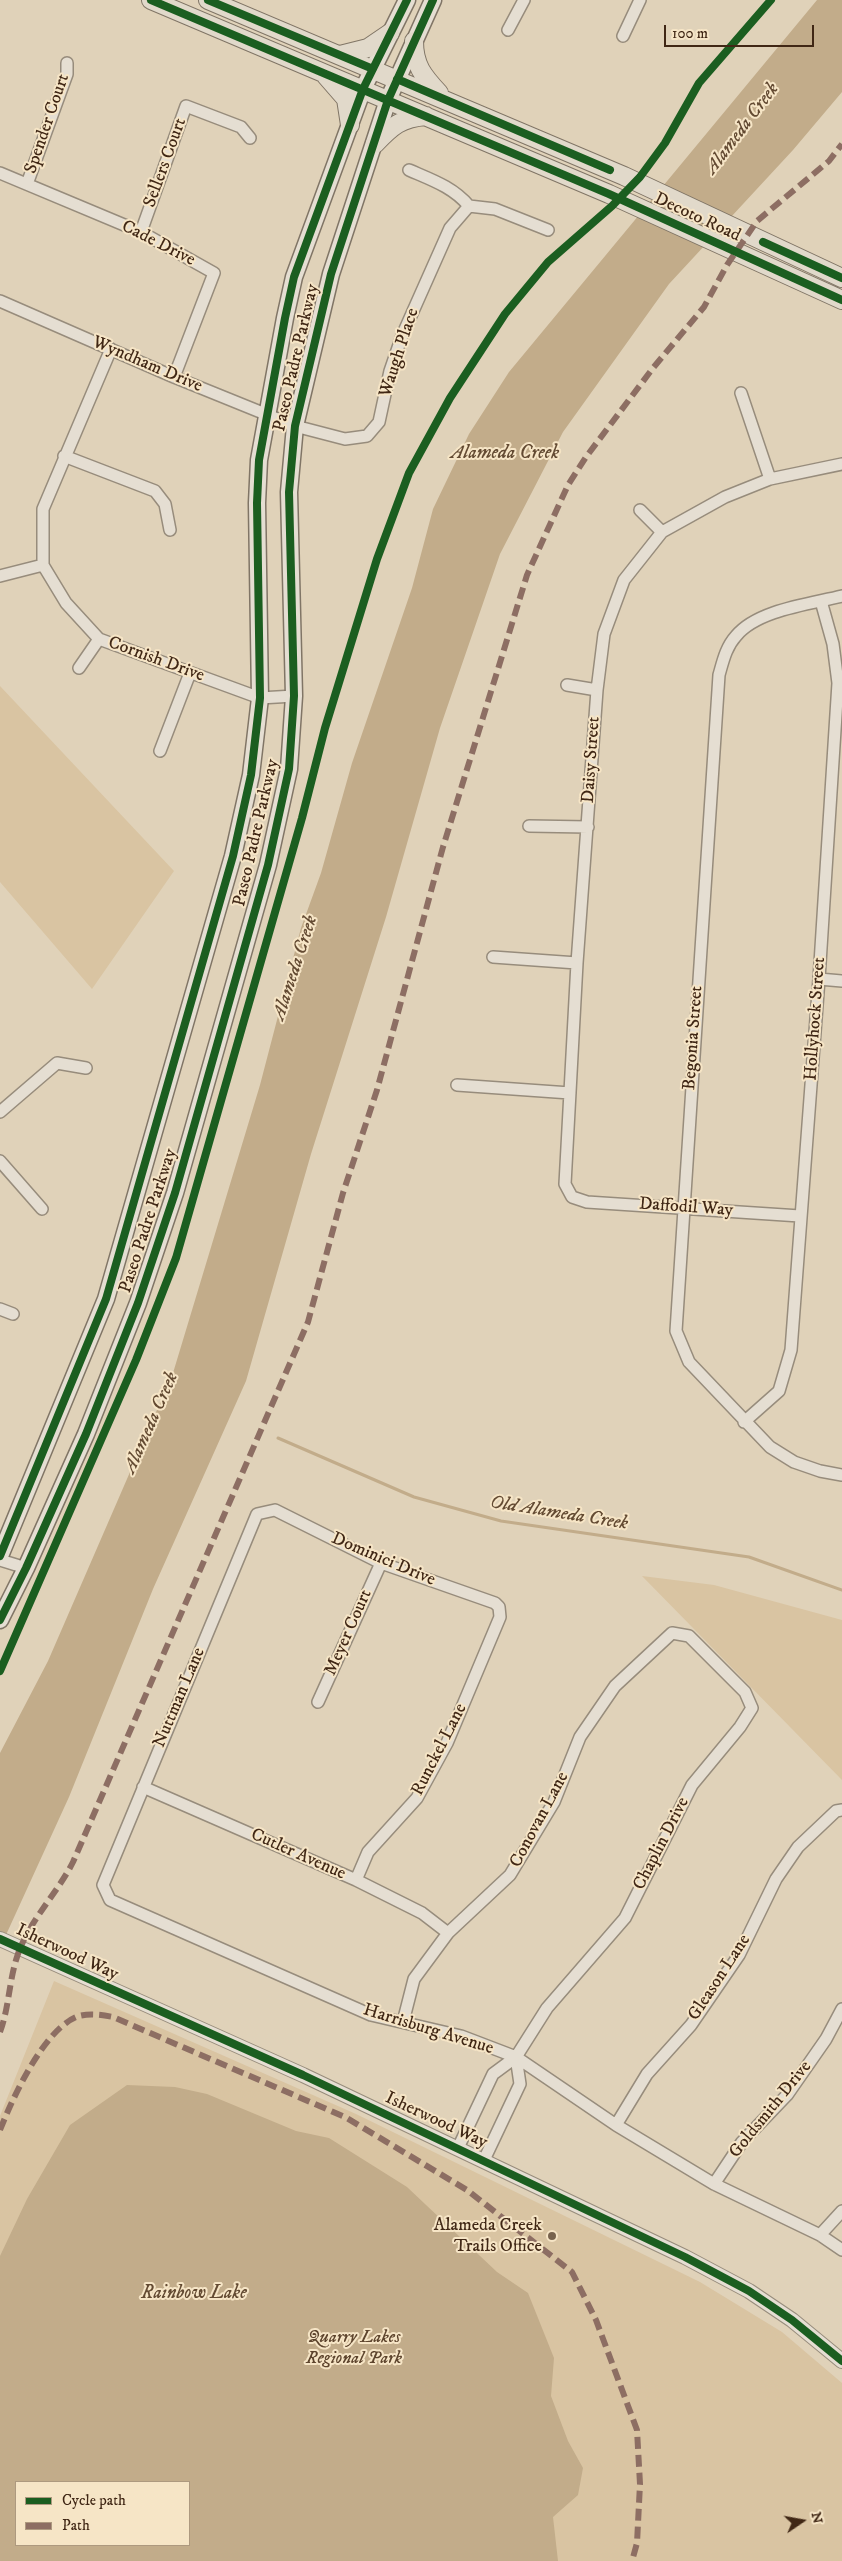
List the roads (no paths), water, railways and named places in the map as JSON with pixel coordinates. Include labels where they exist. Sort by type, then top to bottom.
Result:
[{"type":"main road","name":"Decoto Road","points":[[151,0],[609,194],[842,300]]},
{"type":"main road","name":"Decoto Road","points":[[208,0],[624,176],[842,278]]},
{"type":"main road","name":"Paseo Padre Parkway","points":[[0,1556],[106,1299],[234,856],[251,775],[260,698],[257,504],[259,460],[266,415],[294,277],[363,89],[407,0]]},
{"type":"main road","name":"Paseo Padre Parkway","points":[[0,1620],[26,1568],[93,1416],[138,1303],[175,1193],[268,865],[289,769],[294,696],[289,492],[295,426],[332,274],[388,100],[433,0]]},
{"type":"main road","points":[[340,55],[368,48],[390,33]]},
{"type":"main road","points":[[414,41],[418,68],[423,76],[447,100]]},
{"type":"main road","points":[[322,72],[338,87],[346,99],[350,125]]},
{"type":"main road","points":[[375,144],[396,124],[410,117],[426,116]]},
{"type":"street","points":[[508,30],[524,0]]},
{"type":"street","points":[[623,36],[640,0]]},
{"type":"street","name":"Spender Court","points":[[27,184],[67,74],[68,64]]},
{"type":"street","name":"Sellers Court","points":[[141,232],[186,106],[241,127],[250,138]]},
{"type":"street","points":[[409,170],[448,187],[469,206],[495,208],[548,230]]},
{"type":"street","name":"Cade Drive","points":[[0,173],[141,232],[214,273],[174,377]]},
{"type":"street","name":"Waugh Place","points":[[295,426],[345,439],[367,436],[379,422],[390,371],[402,336],[450,228],[469,206]]},
{"type":"street","name":"Wyndham Drive","points":[[1,305],[295,426]]},
{"type":"street","points":[[0,576],[43,565],[43,509],[111,349]]},
{"type":"street","points":[[741,393],[770,479]]},
{"type":"street","points":[[64,456],[155,491],[165,504],[170,530]]},
{"type":"street","name":"Daisy Street","points":[[572,1197],[565,1184],[576,963],[588,827],[597,690],[604,634],[624,580],[662,532],[725,497],[770,479],[842,464]]},
{"type":"street","points":[[640,510],[662,532]]},
{"type":"street","name":"Cornish Drive","points":[[43,565],[66,603],[99,639],[260,698],[294,696]]},
{"type":"street","name":"Begonia Street","points":[[842,596],[769,615],[750,623],[736,636],[727,650],[720,675],[682,1208],[676,1331],[689,1362],[744,1422],[770,1447],[794,1462],[820,1471],[842,1475]]},
{"type":"street","name":"Hollyhock Street","points":[[744,1422],[779,1391],[791,1350],[819,979],[838,682],[833,644],[821,601]]},
{"type":"street","points":[[79,668],[99,639]]},
{"type":"street","points":[[160,751],[190,673]]},
{"type":"street","points":[[567,685],[597,690]]},
{"type":"street","points":[[529,826],[588,827]]},
{"type":"street","points":[[493,956],[576,963]]},
{"type":"street","points":[[819,979],[842,981]]},
{"type":"street","points":[[0,1112],[57,1063],[86,1068]]},
{"type":"street","points":[[457,1085],[570,1093]]},
{"type":"street","points":[[0,1161],[42,1209]]},
{"type":"street","name":"Daffodil Way","points":[[572,1197],[587,1202],[800,1216]]},
{"type":"street","points":[[0,1309],[13,1314]]},
{"type":"street","name":"Dominici Drive","points":[[267,1510],[275,1510],[381,1563],[495,1602],[499,1607]]},
{"type":"street","name":"Nuttman Lane","points":[[106,1893],[103,1884],[257,1514],[267,1510]]},
{"type":"street","points":[[0,1560],[26,1568]]},
{"type":"street","name":"Meyer Court","points":[[318,1702],[381,1563]]},
{"type":"street","name":"Runckel Lane","points":[[356,1880],[368,1852],[418,1798],[447,1743],[500,1617],[499,1607]]},
{"type":"street","name":"Conovan Lane","points":[[403,2022],[414,1979],[448,1933],[510,1874],[554,1802],[580,1737],[615,1686],[672,1633],[689,1636]]},
{"type":"street","name":"Chaplin Drive","points":[[458,2148],[493,2074],[516,2058],[547,2008],[625,1918],[692,1785],[740,1727],[752,1708],[745,1692],[689,1636]]},
{"type":"street","name":"Cutler Avenue","points":[[143,1787],[356,1880],[422,1913],[448,1933]]},
{"type":"street","name":"Gleason Lane","points":[[616,2125],[647,2074],[691,2025],[739,1956],[776,1879],[798,1847],[836,1811],[842,1810]]},
{"type":"street","name":"Harrisburg Avenue","points":[[106,1893],[110,1900],[371,2015],[461,2036],[516,2058],[616,2125],[714,2184],[820,2235],[842,2250]]},
{"type":"street","name":"Isherwood Way","points":[[0,1939],[303,2075],[484,2160],[749,2291],[792,2320],[842,2361]]},
{"type":"street","name":"Goldsmith Drive","points":[[714,2184],[742,2142],[787,2095],[826,2039],[842,2009]]},
{"type":"street","points":[[484,2160],[520,2084],[516,2058]]},
{"type":"street","points":[[820,2235],[842,2211]]},
{"type":"water","name":"Alameda Creek","points":[[817,0],[842,0],[842,92],[793,150],[669,284],[563,432],[500,554],[440,728],[386,917],[311,1154],[246,1381],[153,1589],[69,1797],[0,1948],[0,1753],[48,1661],[173,1373],[260,1085],[301,928],[321,873],[352,763],[412,588],[433,509],[469,434],[509,372]]},
{"type":"water","name":"Rainbow Lake","points":[[127,2085],[175,2087],[207,2094],[296,2131],[329,2138],[407,2187],[497,2272],[528,2293],[554,2358],[551,2396],[568,2441],[583,2468],[578,2495],[553,2517],[558,2561],[0,2561],[0,2256],[27,2199],[70,2125]]},
{"type":"waterway","name":"Old Alameda Creek","points":[[278,1438],[414,1497],[501,1521],[749,1557],[842,1590]]},
{"type":"place","name":"Alameda Creek Trails Office","points":[[552,2236]]},
{"type":"park label","name":"Quarry Lakes Regional Park","points":[[354,2348]]}]
